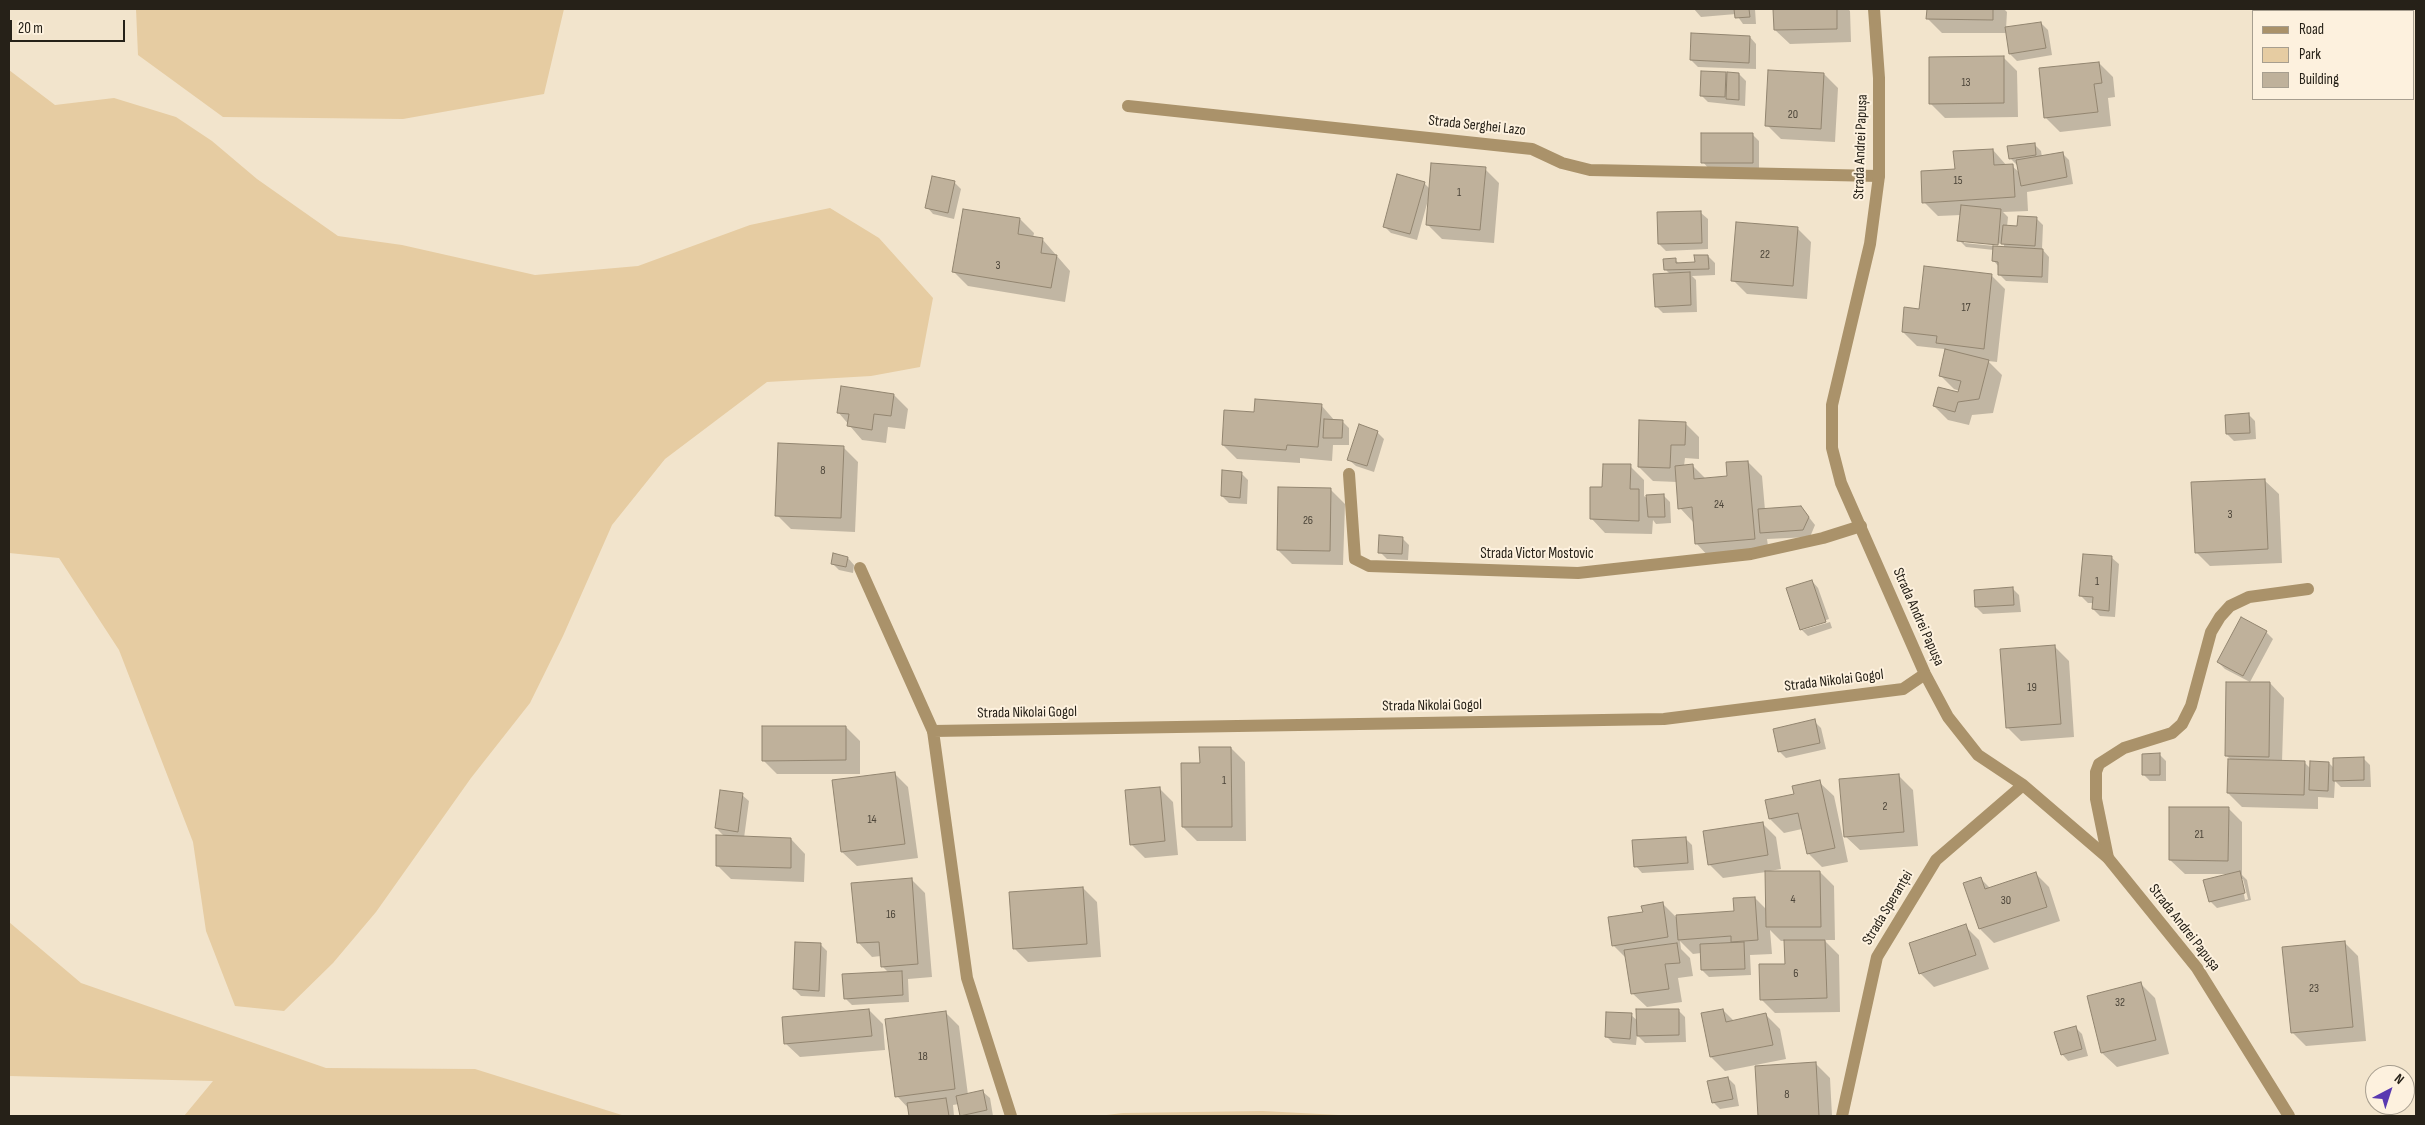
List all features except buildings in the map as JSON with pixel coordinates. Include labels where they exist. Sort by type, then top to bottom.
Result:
[{"type":"street","name":"Strada Andrei Papușa","points":[[1874,9],[1879,78],[1879,176],[1870,244],[1832,405],[1832,448],[1841,483],[1925,674],[1948,717],[1978,755],[2023,785],[2108,858],[2196,968],[2288,1116]]},
{"type":"street","name":"Strada Serghei Lazo","points":[[1128,106],[1532,149],[1562,163],[1590,170],[1879,176]]},
{"type":"street","name":"Strada Victor Mostovic","points":[[1349,474],[1355,559],[1369,566],[1578,573],[1751,554],[1823,538],[1861,526]]},
{"type":"street","points":[[860,568],[933,731],[968,978],[1011,1116]]},
{"type":"street","points":[[2108,858],[2096,799],[2096,772],[2099,764],[2124,748],[2172,733],[2182,724],[2191,706],[2211,632],[2220,617],[2230,606],[2249,597],[2308,589]]},
{"type":"street","name":"Strada Nikolai Gogol","points":[[933,731],[1664,719],[1903,689],[1925,674]]},
{"type":"street","name":"Strada Speranței","points":[[1842,1116],[1876,957],[1936,860],[2023,785]]},
{"type":"green space","points":[[136,9],[564,9],[544,94],[403,119],[223,117],[138,55]]},
{"type":"green space","points":[[9,70],[55,105],[114,98],[176,117],[212,141],[257,179],[338,236],[402,245],[535,275],[638,266],[750,225],[830,208],[879,238],[933,298],[920,367],[871,376],[767,382],[665,459],[612,525],[563,636],[530,703],[471,778],[376,912],[333,963],[284,1011],[235,1006],[206,931],[193,842],[119,650],[59,558],[9,553]]},
{"type":"green space","points":[[9,922],[81,983],[326,1068],[475,1069],[625,1116],[184,1116],[213,1081],[9,1076]]},
{"type":"green space","points":[[1263,1111],[1358,1116],[1098,1116],[1123,1113]]}]
